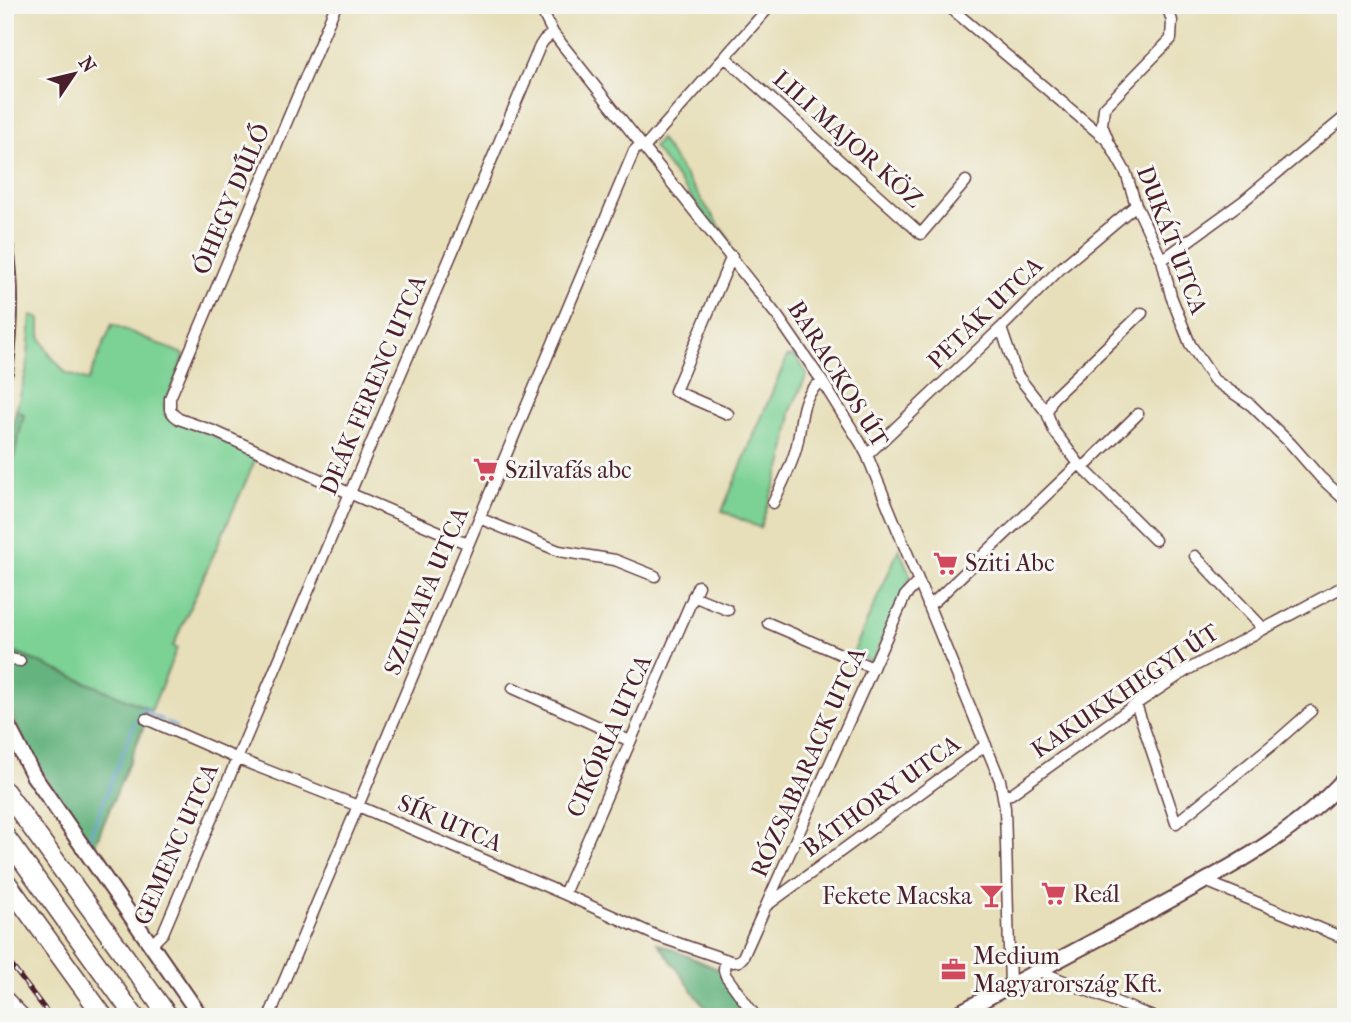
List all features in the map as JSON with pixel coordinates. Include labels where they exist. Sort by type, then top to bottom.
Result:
[{"type":"highway","points":[[5,792],[169,1017]]},
{"type":"highway","points":[[5,836],[135,1017]]},
{"type":"highway","points":[[5,880],[104,1017]]},
{"type":"street","name":"ÓHEGY DŰLŐ","points":[[336,5],[169,404],[170,410],[179,419],[216,432],[349,494]]},
{"type":"street","name":"BARACKOS ÚT","points":[[541,5],[553,33],[778,317],[822,381],[867,455],[986,745],[1004,796],[1010,986]]},
{"type":"street","name":"SZILVAFA UTCA","points":[[269,1017],[634,151],[642,146],[771,5]]},
{"type":"street","name":"DUKÁT UTCA","points":[[947,5],[1108,141],[1126,173],[1136,205],[1162,260],[1171,296],[1190,344],[1214,380],[1251,405],[1346,501]]},
{"type":"street","points":[[1108,141],[1101,125],[1104,108],[1171,39],[1172,21],[1167,5]]},
{"type":"street","name":"DEÁK FERENC UTCA","points":[[237,759],[540,46],[553,33]]},
{"type":"street","name":"LILI MAJOR KÖZ","points":[[725,57],[921,234],[966,181]]},
{"type":"street","points":[[1162,260],[1242,202],[1346,116]]},
{"type":"street","name":"PETÁK UTCA","points":[[867,455],[1061,268],[1136,205]]},
{"type":"street","points":[[5,243],[11,285],[5,372]]},
{"type":"street","points":[[728,414],[675,391],[732,256]]},
{"type":"street","points":[[1047,413],[1052,399],[1142,313]]},
{"type":"street","points":[[1001,328],[1017,375],[1047,413],[1054,431],[1081,466],[1155,540]]},
{"type":"street","points":[[774,503],[796,449],[806,397],[810,390],[822,381]]},
{"type":"street","points":[[928,605],[1138,414]]},
{"type":"street","points":[[349,494],[468,544]]},
{"type":"street","points":[[479,518],[559,551],[615,559],[655,576]]},
{"type":"street","points":[[1195,556],[1263,628]]},
{"type":"street","name":"RÓZSABARACK UTCA","points":[[739,961],[905,596],[918,582]]},
{"type":"street","name":"KAKUKKHEGYI ÚT","points":[[1004,796],[1011,794],[1188,670],[1346,584]]},
{"type":"street","name":"CIKÓRIA UTCA","points":[[564,894],[695,591],[729,610]]},
{"type":"street","points":[[768,623],[873,668]]},
{"type":"street","points":[[5,658],[20,661]]},
{"type":"street","points":[[513,688],[630,741]]},
{"type":"street","points":[[1136,704],[1176,823],[1311,711]]},
{"type":"street","name":"SÍK UTCA","points":[[146,719],[237,759],[358,806],[657,936],[733,962],[739,961]]},
{"type":"street","points":[[5,720],[33,775],[201,1017]]},
{"type":"street","name":"BÁTHORY UTCA","points":[[766,906],[986,745]]},
{"type":"street","name":"GEMENC UTCA","points":[[150,945],[163,933],[237,759]]},
{"type":"street","points":[[951,1017],[1254,853],[1287,832],[1344,782]]},
{"type":"street","points":[[1205,881],[1346,939]]},
{"type":"street","points":[[725,959],[726,976],[756,1017]]},
{"type":"street","points":[[1039,971],[1153,1017]]},
{"type":"street","points":[[5,995],[26,1017]]},
{"type":"street","points":[[976,1003],[986,1017]]},
{"type":"green space","points":[[660,139],[732,244],[729,246],[653,147]]},
{"type":"green space","points":[[31,315],[40,319],[40,336],[49,354],[66,373],[88,381],[112,324],[185,355],[164,406],[175,420],[258,454],[173,646],[177,648],[151,711],[5,647],[5,497],[24,414],[16,411],[27,369]]},
{"type":"green space","points":[[795,356],[807,374],[789,415],[791,418],[783,462],[760,528],[722,511],[787,357]]},
{"type":"green space","points":[[16,411],[24,414],[5,497],[5,456]]},
{"type":"green space","points":[[899,549],[911,577],[872,662],[853,653]]},
{"type":"green space","points":[[16,653],[145,707],[144,726],[94,847],[43,775],[12,716],[5,693],[5,668],[14,666]]},
{"type":"green space","points":[[658,943],[720,970],[751,1017],[712,1017]]},
{"type":"waterway","points":[[140,710],[145,709],[162,720]]},
{"type":"waterway","points":[[89,838],[136,719]]},
{"type":"waterway","points":[[166,722],[176,727]]},
{"type":"railway","points":[[5,957],[51,1017]]},
{"type":"place","name":"Szilvafás abc","points":[[485,470]]},
{"type":"place","name":"Sziti Abc","points":[[945,563]]},
{"type":"place","name":"Reál","points":[[1053,894]]},
{"type":"place","name":"Fekete Macska","points":[[992,896]]},
{"type":"place","name":"Medium Magyarország Kft.","points":[[953,970]]}]
